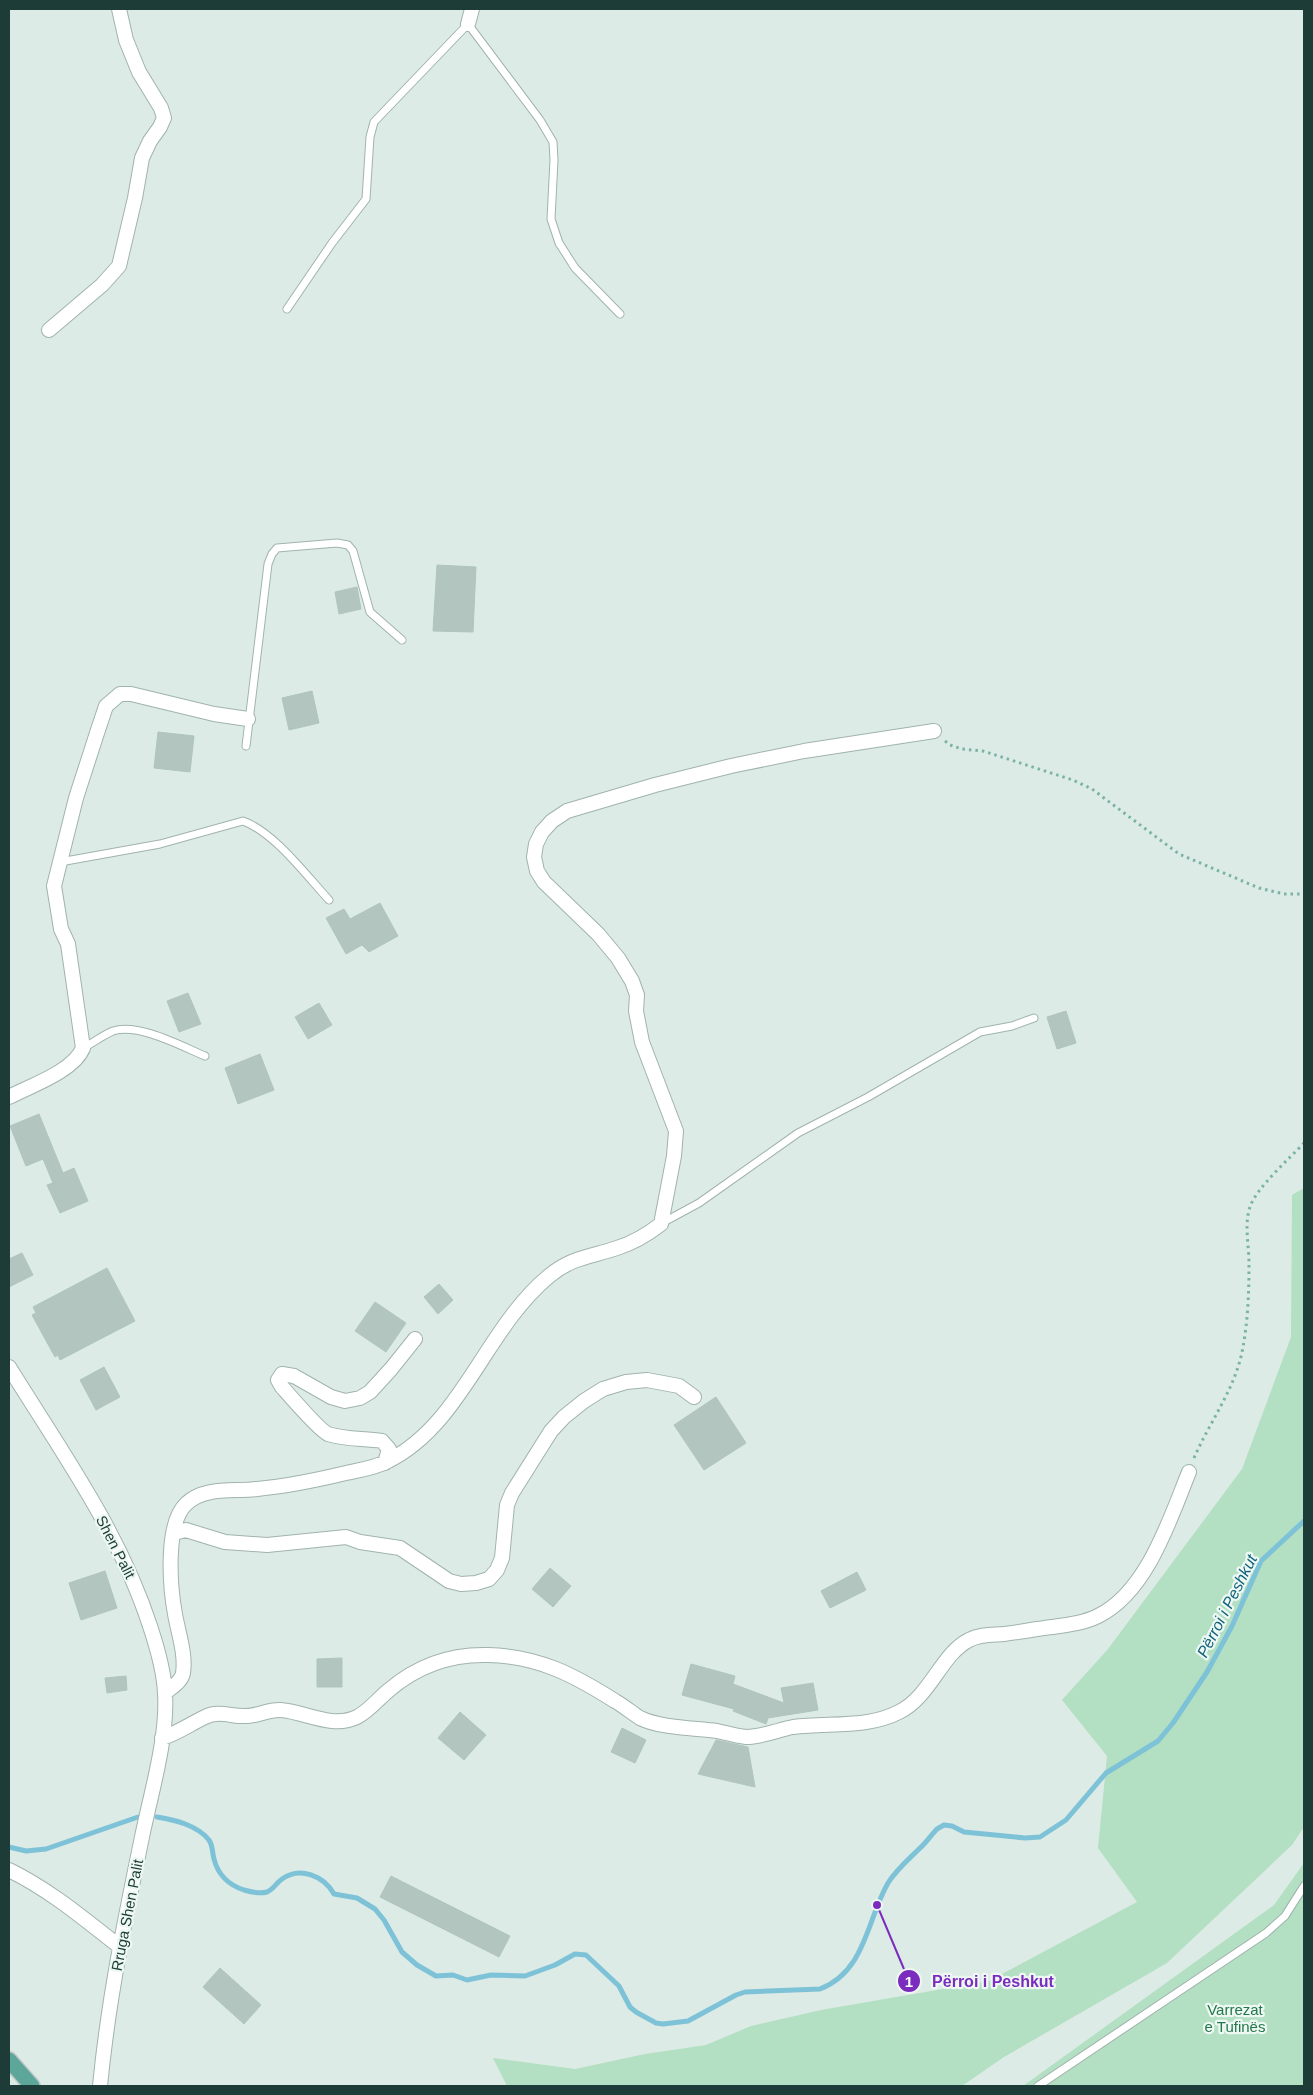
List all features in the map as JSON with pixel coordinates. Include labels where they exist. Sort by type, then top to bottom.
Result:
[{"type":"main road","points":[[9,2060],[32,2086]]},
{"type":"main road","points":[[9,2066],[20,2086]]},
{"type":"street","points":[[49,330],[102,285],[119,266],[136,198],[142,158],[164,118],[161,108],[139,72],[126,40],[119,9]]},
{"type":"street","points":[[468,24],[472,9]]},
{"type":"street","points":[[9,1097],[70,1066],[80,1057],[83,1048],[68,944],[61,929],[54,886],[76,798],[106,706],[120,694],[130,694],[214,714],[248,719]]},
{"type":"street","points":[[165,1693],[179,1681],[183,1674],[171,1578],[174,1533],[179,1512],[187,1503],[199,1495],[211,1492],[256,1490],[301,1483],[385,1463],[405,1453],[429,1431],[460,1392],[509,1319],[530,1294],[549,1276],[567,1264],[588,1255],[617,1248],[662,1224],[674,1156],[676,1130],[642,1042],[636,1011],[637,995],[632,981],[618,958],[598,934],[544,882],[534,858],[536,844],[542,832],[552,821],[566,811],[655,785],[731,766],[804,751],[934,731]]},
{"type":"street","points":[[385,1463],[389,1449],[382,1441],[358,1438],[348,1439],[326,1434],[282,1387],[278,1380],[282,1374],[294,1376],[331,1396],[345,1400],[360,1398],[370,1392],[385,1376],[415,1339]]},
{"type":"street","name":"Shen Palit","points":[[9,1367],[99,1512],[136,1586],[152,1632],[162,1671],[165,1713],[161,1742]]},
{"type":"street","points":[[174,1533],[186,1530],[224,1542],[266,1546],[346,1537],[360,1542],[400,1548],[449,1581],[461,1584],[476,1583],[489,1579],[497,1570],[502,1558],[507,1505],[512,1493],[551,1431],[564,1417],[603,1389],[626,1382],[647,1380],[679,1386],[694,1397]]},
{"type":"street","points":[[161,1742],[207,1716],[218,1713],[244,1716],[274,1710],[289,1711],[332,1722],[346,1721],[358,1717],[390,1688],[427,1665],[454,1658],[484,1655],[550,1665],[587,1684],[642,1719],[680,1727],[747,1737],[790,1728],[856,1724],[883,1718],[900,1712],[920,1697],[955,1651],[969,1640],[987,1634],[1000,1635],[1071,1625],[1098,1616],[1120,1601],[1146,1568],[1174,1510],[1189,1472]]},
{"type":"street","name":"Rruga Shen Palit","points":[[101,2085],[107,2029],[120,1947],[161,1742]]},
{"type":"street","points":[[9,1870],[31,1881],[65,1903],[120,1947]]},
{"type":"lane","points":[[287,309],[332,243],[366,199],[370,137],[374,122],[468,24],[540,120],[553,142],[552,219],[559,243],[575,268],[620,314]]},
{"type":"lane","points":[[246,746],[268,564],[277,548],[337,543],[348,545],[357,561],[370,612],[402,640]]},
{"type":"lane","points":[[60,862],[160,844],[243,821],[256,826],[274,841],[329,900]]},
{"type":"lane","points":[[662,1224],[699,1203],[798,1133],[868,1097],[980,1032],[1012,1026],[1034,1018]]},
{"type":"lane","points":[[83,1048],[114,1031],[131,1029],[152,1034],[205,1056]]},
{"type":"lane","points":[[1038,2086],[1266,1933],[1285,1916],[1304,1886]]},
{"type":"path","points":[[934,731],[950,745],[962,749],[983,751],[1073,780],[1092,789],[1179,854],[1215,870],[1259,888],[1284,894],[1304,894]]},
{"type":"path","points":[[1189,1472],[1230,1386],[1243,1348],[1249,1264],[1248,1222],[1250,1206],[1261,1189],[1304,1143]]},
{"type":"green space","points":[[1304,1188],[1304,1827],[1292,1845],[1167,1963],[1004,2057],[962,2086],[507,2086],[493,2058],[575,2069],[645,2054],[706,2045],[751,2026],[821,2010],[989,1981],[1137,1902],[1098,1848],[1107,1756],[1062,1700],[1108,1649],[1242,1469],[1291,1337],[1292,1195]]},
{"type":"green space","name":"Varrezat e Tufinës","points":[[1304,1863],[1304,2086],[1023,2086],[1274,1905]]},
{"type":"building","points":[[437,565],[476,567],[473,632],[433,631]]},
{"type":"building","points":[[357,587],[361,609],[339,614],[335,592]]},
{"type":"building","points":[[312,691],[319,723],[289,730],[282,698]]},
{"type":"building","points":[[158,732],[194,736],[190,772],[154,768]]},
{"type":"building","points":[[380,903],[398,936],[369,952],[362,945],[346,954],[326,918],[344,909],[350,919]]},
{"type":"building","points":[[188,993],[201,1024],[179,1032],[167,1001]]},
{"type":"building","points":[[319,1003],[332,1025],[308,1039],[295,1017]]},
{"type":"building","points":[[1066,1011],[1076,1043],[1057,1049],[1047,1017]]},
{"type":"building","points":[[260,1054],[274,1090],[238,1104],[225,1068]]},
{"type":"building","points":[[39,1114],[63,1173],[74,1168],[88,1201],[60,1213],[47,1185],[53,1183],[43,1159],[26,1166],[10,1126]]},
{"type":"building","points":[[22,1253],[33,1275],[9,1287],[9,1259]]},
{"type":"building","points":[[107,1268],[135,1321],[60,1360],[58,1355],[55,1357],[32,1315],[36,1313],[33,1307]]},
{"type":"building","points":[[439,1284],[453,1300],[438,1314],[424,1297]]},
{"type":"building","points":[[375,1302],[406,1323],[386,1352],[355,1331]]},
{"type":"building","points":[[104,1367],[120,1397],[96,1410],[80,1380]]},
{"type":"building","points":[[716,1397],[746,1443],[704,1470],[674,1425]]},
{"type":"building","points":[[550,1568],[571,1586],[553,1607],[532,1589]]},
{"type":"building","points":[[105,1571],[117,1608],[81,1620],[69,1583]]},
{"type":"building","points":[[857,1572],[866,1590],[830,1608],[821,1591]]},
{"type":"building","points":[[342,1658],[342,1687],[317,1687],[317,1659]]},
{"type":"building","points":[[691,1664],[735,1676],[733,1684],[784,1703],[781,1688],[813,1683],[818,1710],[768,1718],[766,1724],[733,1711],[734,1709],[682,1695]]},
{"type":"building","points":[[126,1676],[127,1690],[107,1693],[105,1678]]},
{"type":"building","points":[[460,1712],[486,1735],[464,1760],[438,1738]]},
{"type":"building","points":[[622,1728],[646,1740],[635,1763],[611,1752]]},
{"type":"building","points":[[716,1740],[748,1747],[755,1787],[698,1774]]},
{"type":"building","points":[[391,1876],[510,1936],[499,1957],[380,1897]]},
{"type":"building","points":[[220,1968],[261,2005],[244,2024],[203,1987]]},
{"type":"waterway","name":"Përroi i Peshkut","points":[[157,1817],[185,1824],[204,1835],[210,1842],[214,1859],[221,1875],[239,1888],[247,1891],[267,1892],[289,1875],[304,1873],[324,1882],[334,1894],[357,1898],[375,1909],[384,1920],[402,1952],[417,1965],[436,1976],[453,1975],[467,1980],[491,1975],[525,1976],[555,1965],[575,1954],[586,1955],[619,1986],[630,2007],[656,2023],[663,2024],[688,2021],[745,1992],[820,1989],[835,1981],[847,1970],[863,1943],[888,1883],[937,1829],[944,1825],[952,1826],[964,1832],[1025,1838],[1040,1837],[1066,1820],[1106,1773],[1158,1741],[1173,1723],[1207,1672],[1232,1626],[1261,1561],[1304,1521]]},
{"type":"waterway","name":"Përroi i Peshkut","points":[[9,1847],[26,1851],[46,1849],[138,1817]]},
{"type":"place","name":"Përroi i Peshkut","points":[[877,1905]]}]
